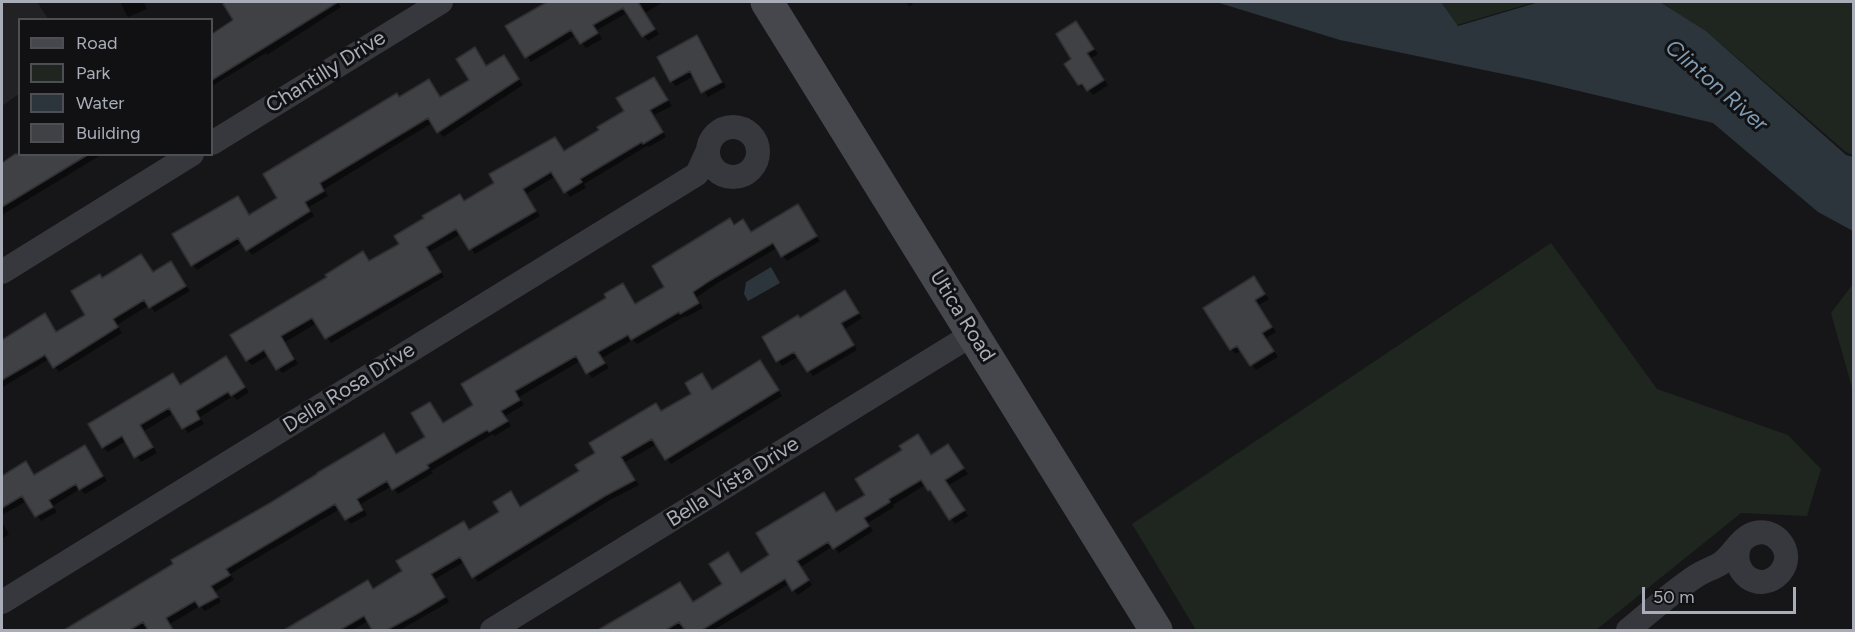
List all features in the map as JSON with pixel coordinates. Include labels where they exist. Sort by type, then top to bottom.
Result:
[{"type":"street","name":"Chantilly Drive","points":[[213,141],[441,2]]},
{"type":"street","name":"Utica Road","points":[[766,2],[1156,630]]},
{"type":"street","points":[[728,128],[744,130],[755,141],[758,158],[749,172],[733,177],[710,173],[697,174],[708,150],[714,136],[728,128]]},
{"type":"street","points":[[708,150],[712,166],[725,176]]},
{"type":"street","points":[[2,272],[189,156]]},
{"type":"street","name":"Della Rosa Drive","points":[[2,602],[697,174]]},
{"type":"street","name":"Bella Vista Drive","points":[[492,630],[974,334]]},
{"type":"street","points":[[1628,630],[1696,576],[1720,564],[1731,555],[1745,537],[1760,532],[1776,536],[1785,550],[1784,566],[1774,578],[1758,581],[1720,564]]},
{"type":"street","points":[[1740,544],[1736,560],[1744,574]]},
{"type":"shaded area","points":[[2,2],[37,2],[47,18],[18,18],[18,95],[2,106]]},
{"type":"green space","points":[[1441,2],[1535,2],[1457,25]]},
{"type":"green space","points":[[1660,2],[1853,2],[1853,155],[1846,152],[1706,31]]},
{"type":"green space","points":[[1551,243],[1657,389],[1788,435],[1821,469],[1807,516],[1741,513],[1596,630],[1196,630],[1132,524]]},
{"type":"green space","points":[[1853,284],[1853,391],[1831,313]]},
{"type":"water","name":"Clinton River","points":[[1216,2],[1441,2],[1458,26],[1539,2],[1660,2],[1706,31],[1846,155],[1853,157],[1853,231],[1818,212],[1713,123],[1537,81],[1340,40]]},
{"type":"water","points":[[771,267],[780,283],[748,301],[744,294],[746,282]]},
{"type":"building","points":[[222,2],[338,2],[213,79],[213,33],[233,20]]},
{"type":"building","points":[[547,2],[638,2],[655,29],[642,37],[623,8],[593,25],[598,33],[580,44],[571,30],[525,58],[505,26]]},
{"type":"building","points":[[1076,21],[1094,49],[1087,53],[1104,80],[1087,91],[1082,84],[1078,85],[1064,64],[1071,59],[1056,34]]},
{"type":"building","points":[[697,35],[722,82],[701,93],[690,71],[670,82],[657,57]]},
{"type":"building","points":[[475,47],[486,66],[504,55],[519,79],[437,133],[428,118],[320,183],[324,191],[305,202],[310,211],[246,251],[238,238],[191,266],[172,234],[238,196],[249,215],[277,198],[263,174],[397,93],[399,97],[429,79],[440,97],[469,80],[456,59]]},
{"type":"building","points":[[654,77],[668,100],[650,110],[663,132],[580,179],[582,182],[564,193],[551,172],[523,189],[536,211],[469,250],[456,229],[426,247],[441,272],[325,339],[312,318],[281,336],[294,359],[276,370],[264,350],[246,361],[230,335],[327,277],[325,275],[363,251],[369,261],[399,244],[394,236],[424,218],[422,216],[460,194],[464,201],[494,183],[489,174],[555,137],[564,151],[599,130],[597,127],[624,111],[616,98]]},
{"type":"building","points":[[15,154],[18,156],[86,156],[2,207],[2,163]]},
{"type":"building","points":[[798,204],[817,236],[781,257],[773,243],[711,280],[693,292],[699,303],[631,340],[628,335],[598,352],[605,363],[586,374],[576,356],[515,391],[520,400],[501,411],[508,421],[489,432],[487,430],[427,465],[429,468],[392,490],[387,481],[357,499],[363,510],[345,520],[335,504],[226,569],[230,575],[211,586],[218,597],[199,607],[195,601],[166,618],[173,630],[148,630],[143,622],[130,630],[64,630],[173,564],[171,560],[384,433],[396,454],[425,437],[411,413],[430,402],[443,423],[473,405],[461,384],[606,298],[604,294],[623,283],[635,304],[664,287],[652,266],[730,218],[734,225],[743,219],[751,232]]},
{"type":"building","points":[[141,254],[153,272],[171,261],[186,286],[149,308],[144,300],[113,319],[118,327],[53,368],[45,355],[2,380],[2,340],[45,313],[56,332],[85,315],[71,291],[100,274],[102,278]]},
{"type":"building","points":[[1254,276],[1265,294],[1255,300],[1272,327],[1262,333],[1274,351],[1250,366],[1237,346],[1230,350],[1203,308]]},
{"type":"building","points":[[845,290],[859,313],[841,323],[854,345],[807,372],[794,352],[776,362],[762,337],[798,315],[800,318]]},
{"type":"building","points":[[226,356],[245,387],[231,396],[228,392],[196,411],[200,419],[182,429],[169,408],[140,425],[153,447],[134,458],[122,436],[102,448],[88,424],[173,373],[180,385]]},
{"type":"building","points":[[760,360],[779,390],[665,460],[652,439],[621,457],[635,480],[472,578],[460,557],[431,574],[445,597],[415,615],[387,630],[372,630],[364,616],[340,630],[284,630],[368,580],[373,589],[402,571],[396,561],[464,521],[469,530],[499,512],[493,502],[511,491],[520,507],[579,471],[575,465],[595,453],[589,443],[656,403],[661,411],[691,394],[685,383],[702,373],[712,390]]},
{"type":"building","points":[[918,434],[931,455],[948,444],[964,468],[945,480],[965,510],[949,520],[921,480],[889,499],[890,502],[864,518],[869,526],[833,549],[828,542],[797,561],[809,580],[792,591],[785,579],[702,630],[685,630],[679,622],[666,630],[598,630],[680,582],[693,602],[722,584],[709,564],[728,552],[741,573],[769,555],[756,533],[824,492],[836,512],[865,495],[855,479],[902,450],[899,446]]},
{"type":"building","points":[[85,445],[103,476],[79,490],[76,484],[49,500],[53,507],[35,517],[22,496],[2,508],[2,476],[26,461],[34,475]]}]
